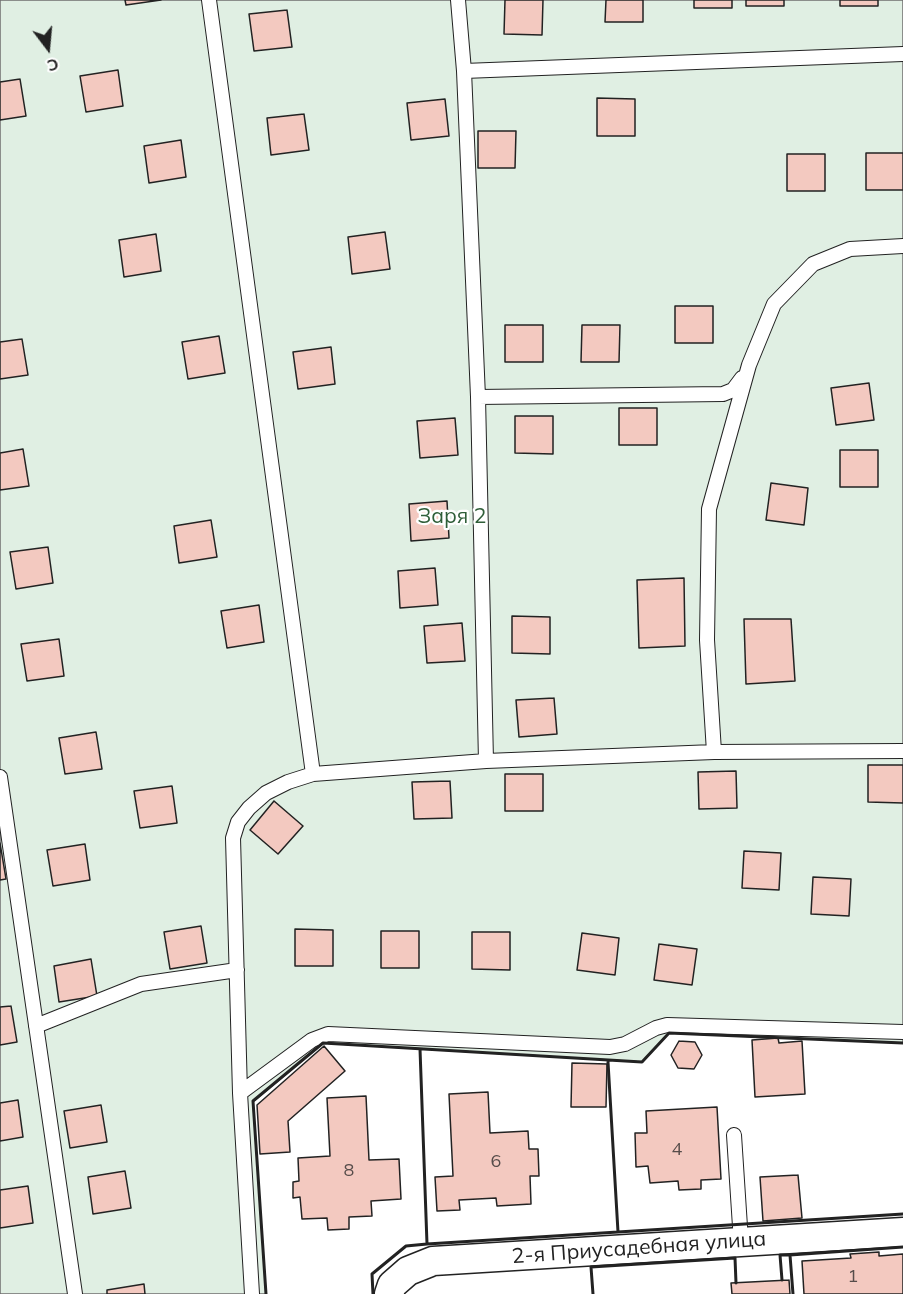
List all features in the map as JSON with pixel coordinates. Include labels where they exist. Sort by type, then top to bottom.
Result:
[{"type":"street","name":"2-я Приусадебная улица","points":[[389,1294],[392,1285],[408,1271],[433,1261],[903,1232]]},
{"type":"lane","points":[[209,0],[313,774]]},
{"type":"lane","points":[[458,0],[464,71],[478,397],[486,761]]},
{"type":"lane","points":[[464,71],[903,54]]},
{"type":"lane","points":[[478,397],[723,394],[733,390],[739,384],[774,304],[813,264],[850,249],[903,246]]},
{"type":"lane","points":[[714,752],[707,640],[709,509],[749,365]]},
{"type":"lane","points":[[252,1294],[240,1093],[233,838],[238,822],[249,808],[266,793],[288,782],[313,774],[486,761],[714,752],[903,751]]},
{"type":"lane","points":[[0,777],[75,1294]]},
{"type":"lane","points":[[36,1026],[141,984],[237,970]]},
{"type":"lane","points":[[240,1093],[312,1040],[328,1034],[610,1047],[625,1044],[656,1028],[667,1025],[903,1032]]},
{"type":"lane","points":[[734,1135],[741,1242]]},
{"type":"green space","name":"Заря 2","points":[[0,0],[903,0],[903,1043],[669,1033],[642,1062],[323,1043],[253,1102],[266,1294],[0,1294]]},
{"type":"building","points":[[125,0],[161,0],[126,5]]},
{"type":"building","points":[[505,0],[543,0],[542,35],[504,34]]},
{"type":"building","points":[[606,0],[643,0],[643,22],[605,22]]},
{"type":"building","points":[[694,0],[732,0],[732,8],[694,8]]},
{"type":"building","points":[[746,0],[784,0],[784,6],[746,6]]},
{"type":"building","points":[[840,0],[878,0],[878,6],[840,6]]},
{"type":"building","points":[[287,10],[292,47],[254,51],[249,14]]},
{"type":"building","points":[[118,70],[123,106],[86,112],[80,76]]},
{"type":"building","points":[[20,79],[26,116],[0,120],[0,82]]},
{"type":"building","points":[[597,98],[635,99],[635,136],[597,136]]},
{"type":"building","points":[[445,99],[449,136],[411,140],[407,103]]},
{"type":"building","points":[[304,114],[309,150],[271,155],[267,118]]},
{"type":"building","points":[[478,131],[516,131],[515,168],[478,168]]},
{"type":"building","points":[[181,140],[186,177],[149,183],[144,146]]},
{"type":"building","points":[[866,153],[903,153],[903,190],[866,190]]},
{"type":"building","points":[[787,154],[825,154],[825,191],[787,191]]},
{"type":"building","points":[[385,232],[390,269],[352,274],[348,237]]},
{"type":"building","points":[[156,234],[161,271],[124,277],[119,240]]},
{"type":"building","points":[[675,306],[713,306],[713,343],[675,343]]},
{"type":"building","points":[[505,325],[543,325],[543,362],[505,362]]},
{"type":"building","points":[[582,325],[620,325],[619,362],[581,362]]},
{"type":"building","points":[[219,336],[225,373],[188,379],[182,342]]},
{"type":"building","points":[[22,339],[28,375],[0,379],[0,342]]},
{"type":"building","points":[[331,347],[335,384],[298,389],[293,352]]},
{"type":"building","points":[[869,383],[874,420],[836,425],[831,388]]},
{"type":"building","points":[[619,408],[657,408],[657,445],[619,445]]},
{"type":"building","points":[[515,416],[553,416],[553,454],[515,453]]},
{"type":"building","points":[[455,418],[458,455],[420,458],[417,421]]},
{"type":"building","points":[[23,449],[29,486],[0,490],[0,453]]},
{"type":"building","points":[[840,450],[878,450],[878,487],[840,487]]},
{"type":"building","points":[[771,483],[808,488],[804,525],[766,520]]},
{"type":"building","points":[[447,501],[449,538],[411,541],[409,504]]},
{"type":"building","points":[[211,520],[217,557],[179,563],[174,526]]},
{"type":"building","points":[[48,547],[53,583],[16,589],[10,552]]},
{"type":"building","points":[[435,568],[438,605],[400,608],[398,571]]},
{"type":"building","points":[[684,578],[685,646],[639,648],[637,580]]},
{"type":"building","points":[[259,605],[264,642],[227,648],[221,611]]},
{"type":"building","points":[[512,616],[550,617],[550,654],[512,653]]},
{"type":"building","points":[[744,619],[791,619],[795,681],[746,684]]},
{"type":"building","points":[[462,623],[465,661],[427,663],[424,626]]},
{"type":"building","points":[[59,639],[64,676],[27,681],[21,644]]},
{"type":"building","points":[[554,698],[557,734],[519,737],[516,700]]},
{"type":"building","points":[[96,732],[102,769],[65,774],[59,738]]},
{"type":"building","points":[[868,765],[903,765],[903,803],[868,802]]},
{"type":"building","points":[[736,771],[737,808],[699,809],[698,772]]},
{"type":"building","points":[[505,774],[543,774],[543,811],[505,811]]},
{"type":"building","points":[[450,781],[452,818],[414,819],[412,782]]},
{"type":"building","points":[[172,786],[177,823],[140,828],[134,791]]},
{"type":"building","points":[[274,801],[303,826],[278,854],[250,830]]},
{"type":"building","points":[[0,843],[6,879],[0,880]]},
{"type":"building","points":[[85,844],[90,880],[53,886],[47,850]]},
{"type":"building","points":[[744,851],[781,853],[779,890],[742,888]]},
{"type":"building","points":[[813,877],[851,879],[849,916],[811,914]]},
{"type":"building","points":[[201,926],[207,963],[170,969],[164,932]]},
{"type":"building","points":[[295,929],[333,930],[333,966],[295,966]]},
{"type":"building","points":[[381,931],[419,931],[419,968],[381,968]]},
{"type":"building","points":[[472,932],[510,932],[510,970],[472,969]]},
{"type":"building","points":[[582,933],[619,938],[615,975],[577,970]]},
{"type":"building","points":[[659,944],[697,949],[692,985],[654,980]]},
{"type":"building","points":[[91,959],[97,996],[59,1002],[54,966]]},
{"type":"building","points":[[11,1006],[17,1042],[0,1045],[0,1007]]},
{"type":"building","points":[[778,1038],[779,1043],[802,1041],[805,1094],[755,1097],[752,1040]]},
{"type":"building","points":[[679,1041],[695,1042],[702,1055],[694,1069],[678,1068],[671,1055]]},
{"type":"building","points":[[324,1046],[345,1071],[288,1121],[290,1152],[260,1154],[257,1105]]},
{"type":"building","points":[[572,1063],[607,1064],[606,1107],[571,1107]]},
{"type":"building","points":[[488,1092],[490,1133],[528,1131],[529,1149],[538,1149],[539,1176],[530,1176],[531,1204],[497,1206],[496,1198],[459,1200],[460,1210],[437,1211],[435,1177],[453,1176],[449,1094]]},
{"type":"building","points":[[366,1096],[369,1160],[399,1159],[401,1199],[371,1201],[372,1216],[349,1217],[349,1229],[328,1230],[327,1218],[302,1219],[300,1197],[293,1198],[293,1182],[299,1181],[298,1158],[330,1156],[327,1098]]},
{"type":"building","points":[[18,1100],[23,1137],[0,1141],[0,1103]]},
{"type":"building","points":[[101,1105],[107,1142],[70,1148],[64,1111]]},
{"type":"building","points":[[717,1107],[721,1179],[701,1180],[701,1189],[679,1190],[678,1181],[650,1183],[648,1166],[636,1167],[635,1133],[647,1133],[646,1111]]},
{"type":"building","points":[[125,1171],[131,1208],[93,1214],[88,1177]]},
{"type":"building","points":[[798,1175],[802,1218],[763,1221],[760,1177]]},
{"type":"building","points":[[28,1186],[33,1223],[0,1228],[0,1190]]},
{"type":"building","points":[[879,1252],[879,1256],[903,1254],[903,1294],[804,1294],[802,1261],[851,1258],[850,1254]]},
{"type":"building","points":[[789,1280],[790,1294],[732,1294],[731,1283]]},
{"type":"building","points":[[144,1284],[145,1294],[107,1294],[107,1290]]},
{"type":"wall","points":[[266,1294],[253,1101],[323,1043],[642,1062],[669,1033],[903,1043]]},
{"type":"wall","points":[[373,1294],[372,1274],[406,1246],[427,1244],[420,1049]]},
{"type":"wall","points":[[608,1062],[618,1232],[903,1214]]},
{"type":"wall","points":[[427,1244],[618,1232]]},
{"type":"wall","points":[[793,1294],[790,1255],[903,1247]]},
{"type":"wall","points":[[782,1280],[780,1255],[790,1255]]},
{"type":"wall","points":[[593,1294],[591,1267],[735,1258],[736,1283]]}]
